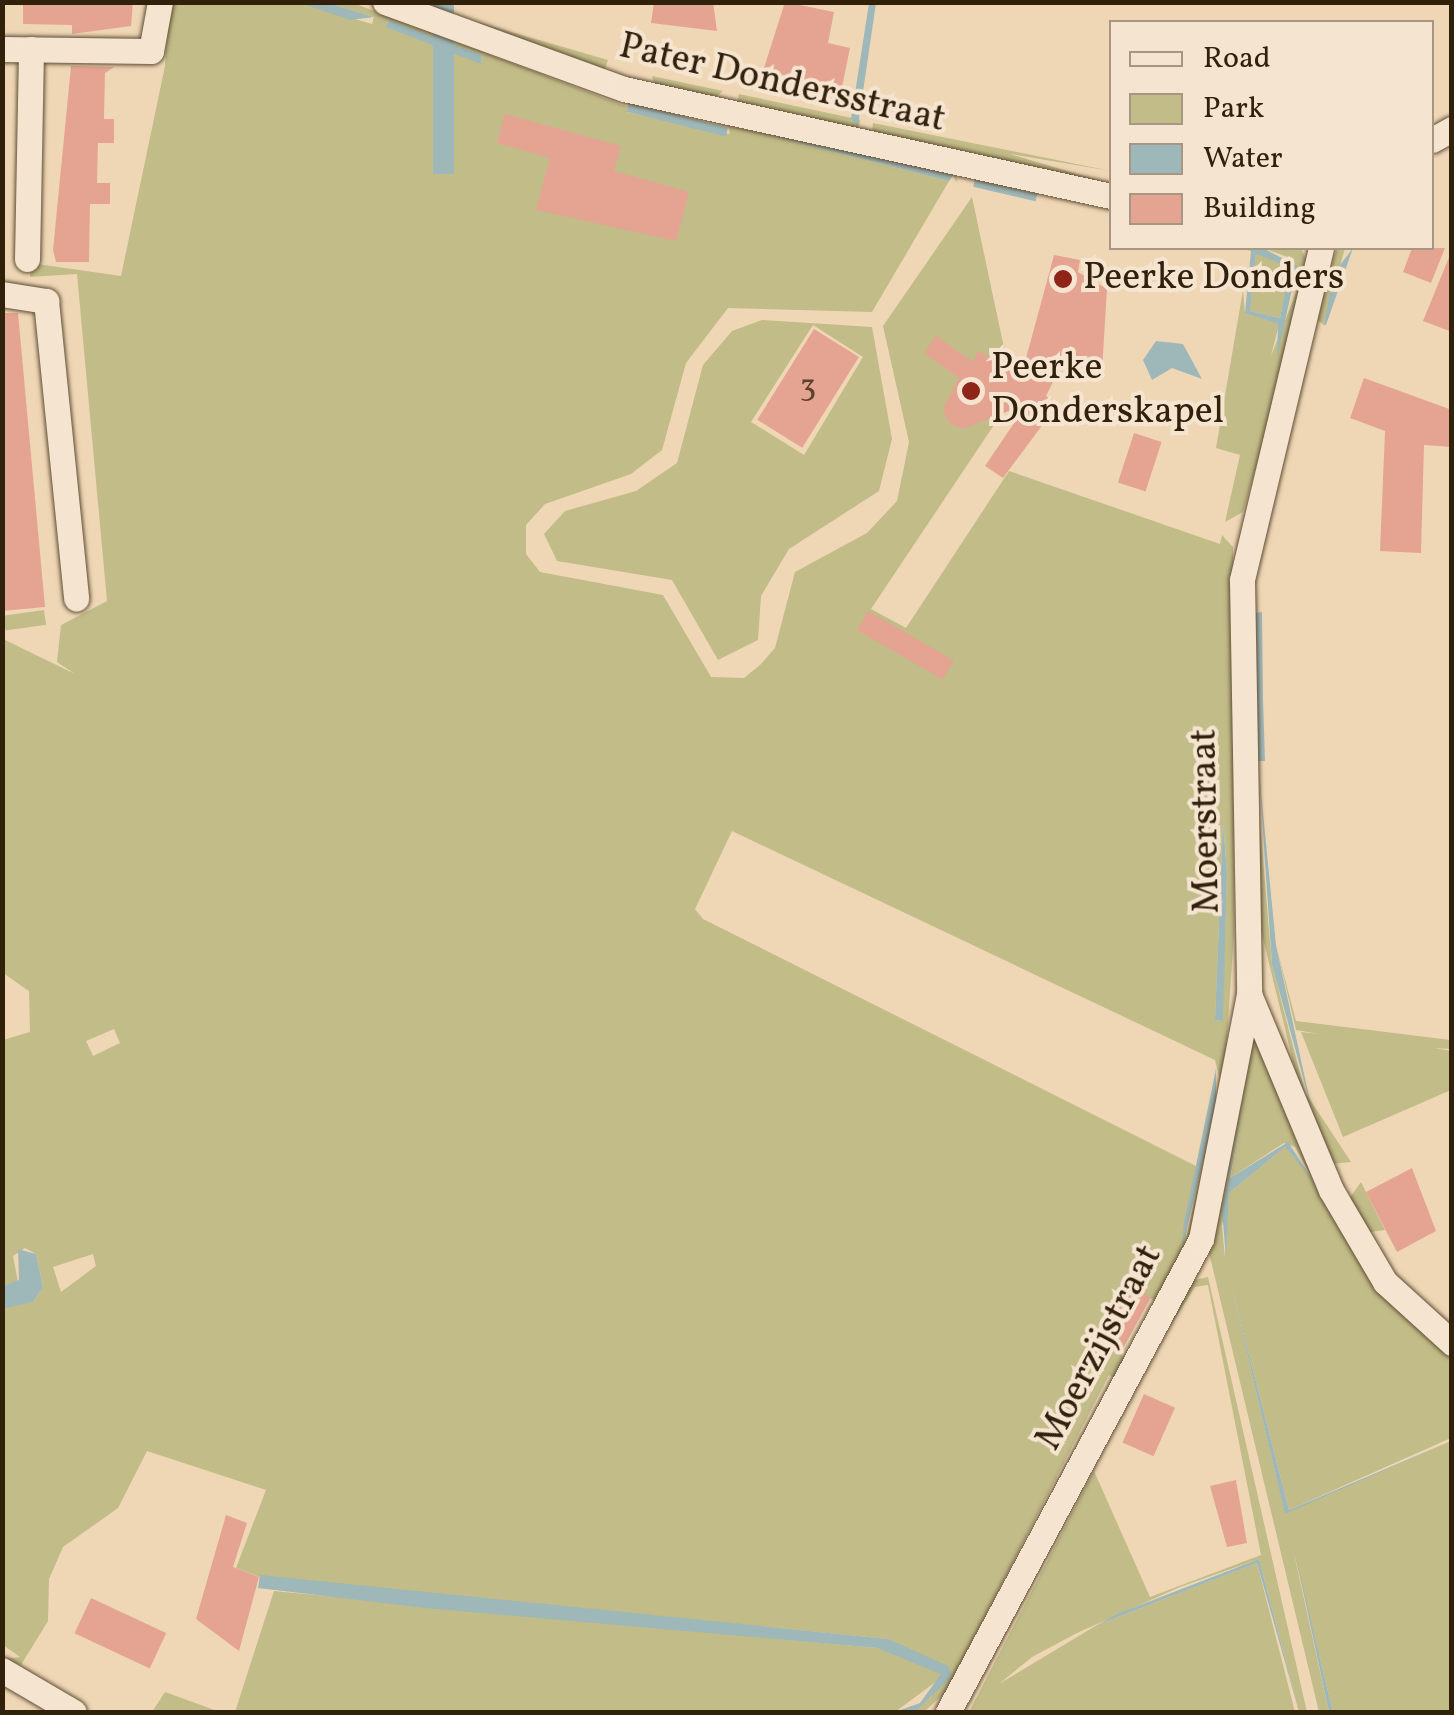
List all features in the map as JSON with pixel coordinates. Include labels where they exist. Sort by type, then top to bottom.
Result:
[{"type":"street","points":[[2,49],[151,51],[160,2]]},
{"type":"street","name":"Pater Dondersstraat","points":[[385,2],[624,89],[1109,195]]},
{"type":"street","points":[[27,259],[31,49]]},
{"type":"street","name":"Moerstraat","points":[[1321,250],[1242,580],[1249,994],[1349,1221],[1384,1282],[1452,1343]]},
{"type":"street","points":[[2,294],[46,301],[76,598]]},
{"type":"street","name":"Moerzijstraat","points":[[948,1712],[1201,1239],[1249,994]]},
{"type":"street","points":[[2,1670],[74,1712]]},
{"type":"green space","points":[[169,3],[300,3],[372,24],[374,17],[328,3],[353,3],[628,106],[627,112],[730,134],[728,127],[704,121],[956,171],[957,183],[953,174],[755,132],[949,181],[872,312],[728,308],[686,363],[662,450],[631,474],[545,504],[526,525],[526,554],[540,572],[663,595],[711,677],[744,678],[760,665],[775,648],[795,572],[867,533],[897,501],[909,442],[883,326],[972,197],[1014,395],[871,609],[906,628],[1009,471],[1220,544],[1222,535],[1233,547],[1234,934],[1226,1050],[1196,1221],[1186,1241],[1220,1080],[1215,1060],[732,831],[695,909],[703,919],[1196,1166],[1185,1243],[1155,1301],[1150,1298],[1120,1354],[1124,1357],[1142,1326],[1116,1379],[1109,1375],[959,1667],[965,1673],[1073,1463],[966,1673],[924,1712],[912,1712],[931,1697],[945,1675],[895,1712],[235,1712],[274,1591],[877,1648],[952,1675],[888,1639],[260,1577],[236,1568],[266,1490],[147,1451],[118,1508],[63,1547],[49,1579],[48,1621],[21,1665],[2,1659],[20,1657],[3,1645],[2,1307],[33,1302],[43,1287],[36,1254],[25,1248],[13,1256],[18,1282],[3,1286],[3,1040],[30,1032],[29,991],[3,973],[3,639],[75,674],[57,662],[61,625],[107,601],[77,274],[30,277],[30,263],[121,276],[165,66]],"holes":[[[388,21],[482,55],[481,63],[387,27]],[[1223,822],[1227,873],[1222,1021],[1215,1020]],[[114,1029],[120,1043],[93,1056],[86,1041]],[[93,1254],[96,1266],[61,1292],[53,1267]]]},
{"type":"green space","points":[[412,3],[608,60],[604,72]]},
{"type":"green space","points":[[652,76],[723,91],[715,98],[655,86]]},
{"type":"green space","points":[[739,94],[860,120],[858,130],[737,104]]},
{"type":"green space","points":[[873,123],[1109,171],[1010,154],[1109,184],[872,132]]},
{"type":"green space","points":[[1268,250],[1302,250],[1312,274],[1243,512],[1225,522],[1240,455],[1216,448],[1243,290],[1245,313],[1279,324],[1271,356],[1299,285],[1293,259]]},
{"type":"green space","points":[[1336,250],[1344,250],[1324,325],[1315,318]]},
{"type":"green space","points":[[1256,253],[1291,267],[1280,318],[1250,311]]},
{"type":"green space","points":[[762,320],[872,327],[892,439],[879,491],[789,549],[761,596],[758,640],[718,660],[672,580],[557,561],[544,534],[565,511],[636,491],[677,463],[703,365],[732,331]],"holes":[[[813,325],[863,357],[804,455],[751,422]]]},
{"type":"green space","points":[[1257,580],[1259,812],[1272,965],[1305,1092],[1351,1162],[1329,1164],[1298,1082],[1258,918]]},
{"type":"green space","points":[[44,610],[46,625],[5,631],[3,616]]},
{"type":"green space","points":[[1276,945],[1296,1021],[1451,1040],[1451,1049],[1435,1048],[1451,1051],[1451,1090],[1343,1137],[1301,1032],[1319,1034],[1296,1030]]},
{"type":"green space","points":[[1263,1041],[1396,1302],[1451,1357],[1451,1438],[1289,1510],[1231,1285],[1285,1513],[1451,1441],[1451,1712],[1333,1712],[1293,1549],[1329,1712],[1319,1712],[1206,1240],[1250,1049]],"holes":[[[1284,1143],[1295,1147],[1312,1178],[1285,1147],[1229,1193],[1225,1258],[1222,1226],[1231,1178]]]},
{"type":"green space","points":[[1361,1182],[1385,1230],[1370,1232],[1349,1199]]},
{"type":"green space","points":[[1208,1277],[1307,1712],[1299,1712],[1259,1559],[1180,1587],[1077,1633],[1032,1657],[999,1684],[1097,1625],[1257,1563],[1295,1712],[969,1712],[1094,1471],[1150,1597],[1261,1555],[1208,1285],[1195,1287],[1139,1374],[1190,1281]]},
{"type":"green space","points":[[165,1692],[220,1712],[152,1712]]},
{"type":"water","points":[[300,3],[328,3],[374,17],[351,20]]},
{"type":"water","points":[[433,3],[454,3],[454,174],[433,174]]},
{"type":"water","points":[[869,3],[876,3],[858,126],[851,119]]},
{"type":"water","points":[[389,20],[482,55],[481,64],[386,27]]},
{"type":"water","points":[[629,103],[728,128],[726,136],[627,112]]},
{"type":"water","points":[[755,132],[870,156],[954,174],[949,181]]},
{"type":"water","points":[[975,179],[1037,193],[1036,201],[973,187]]},
{"type":"water","points":[[1247,250],[1267,250],[1297,266],[1277,358],[1278,324],[1245,313],[1251,251]],"holes":[[[1256,254],[1290,267],[1280,318],[1250,311]]]},
{"type":"water","points":[[1352,250],[1324,325],[1334,273]]},
{"type":"water","points":[[1156,341],[1183,344],[1202,379],[1172,368],[1152,380],[1143,360]]},
{"type":"water","points":[[1262,612],[1265,761],[1258,761],[1255,613]]},
{"type":"water","points":[[1259,772],[1276,945],[1311,1106],[1272,965]]},
{"type":"water","points":[[1223,822],[1227,873],[1223,1021],[1215,1020]]},
{"type":"water","points":[[1216,1069],[1216,1108],[1182,1248],[1184,1223]]},
{"type":"water","points":[[1245,1094],[1230,1178],[1288,1142],[1312,1179],[1285,1147],[1229,1193],[1226,1258],[1222,1210]]},
{"type":"water","points":[[18,1249],[36,1254],[43,1287],[33,1302],[5,1308],[3,1286],[19,1280]]},
{"type":"water","points":[[1231,1285],[1289,1510],[1451,1441],[1285,1514]]},
{"type":"water","points":[[1294,1549],[1322,1667],[1333,1712],[1329,1712]]},
{"type":"water","points":[[1259,1559],[1299,1712],[1257,1563],[1097,1625]]},
{"type":"water","points":[[260,1575],[888,1639],[948,1666],[952,1676],[915,1712],[895,1712],[920,1703],[941,1674],[877,1648],[426,1608],[258,1588]]},
{"type":"building","points":[[23,2],[133,2],[131,26],[72,34],[72,25],[23,24]]},
{"type":"building","points":[[654,2],[713,2],[717,31],[651,23]]},
{"type":"building","points":[[785,2],[834,12],[828,43],[850,48],[842,87],[763,71]]},
{"type":"building","points":[[71,66],[114,67],[105,73],[104,119],[114,119],[114,143],[98,143],[97,183],[110,183],[110,204],[90,204],[89,262],[56,262],[53,250]]},
{"type":"building","points":[[505,114],[621,146],[614,171],[689,192],[676,241],[536,210],[550,158],[497,143]]},
{"type":"building","points":[[1445,248],[1431,283],[1403,272],[1411,250]]},
{"type":"building","points":[[1452,250],[1452,332],[1423,321]]},
{"type":"building","points":[[1054,255],[1080,260],[1078,272],[1107,289],[1102,371],[1064,360],[1046,396],[1058,404],[1003,478],[985,466],[1027,404],[962,429],[949,423],[943,409],[959,378],[924,353],[936,336],[973,362],[978,351],[1022,373]]},
{"type":"building","points":[[2,313],[18,313],[45,607],[2,611]]},
{"type":"building","points":[[814,329],[859,357],[802,448],[757,420]]},
{"type":"building","points":[[1364,378],[1452,410],[1452,447],[1424,445],[1421,553],[1380,551],[1385,431],[1350,418]]},
{"type":"building","points":[[1134,433],[1162,442],[1146,491],[1118,482]]},
{"type":"building","points":[[868,611],[954,660],[943,680],[857,630]]},
{"type":"building","points":[[1412,1168],[1436,1231],[1397,1252],[1366,1192]]},
{"type":"building","points":[[1128,1285],[1151,1298],[1119,1354],[1096,1342]]},
{"type":"building","points":[[1144,1394],[1175,1408],[1154,1456],[1122,1442]]},
{"type":"building","points":[[1236,1480],[1247,1543],[1227,1547],[1210,1486]]},
{"type":"building","points":[[226,1515],[247,1523],[233,1567],[259,1577],[239,1651],[196,1619]]},
{"type":"building","points":[[91,1598],[166,1633],[150,1668],[75,1633]]},
{"type":"place","name":"Peerke Donders","points":[[1063,279]]},
{"type":"place","name":"Peerke Donderskapel","points":[[971,391]]}]
